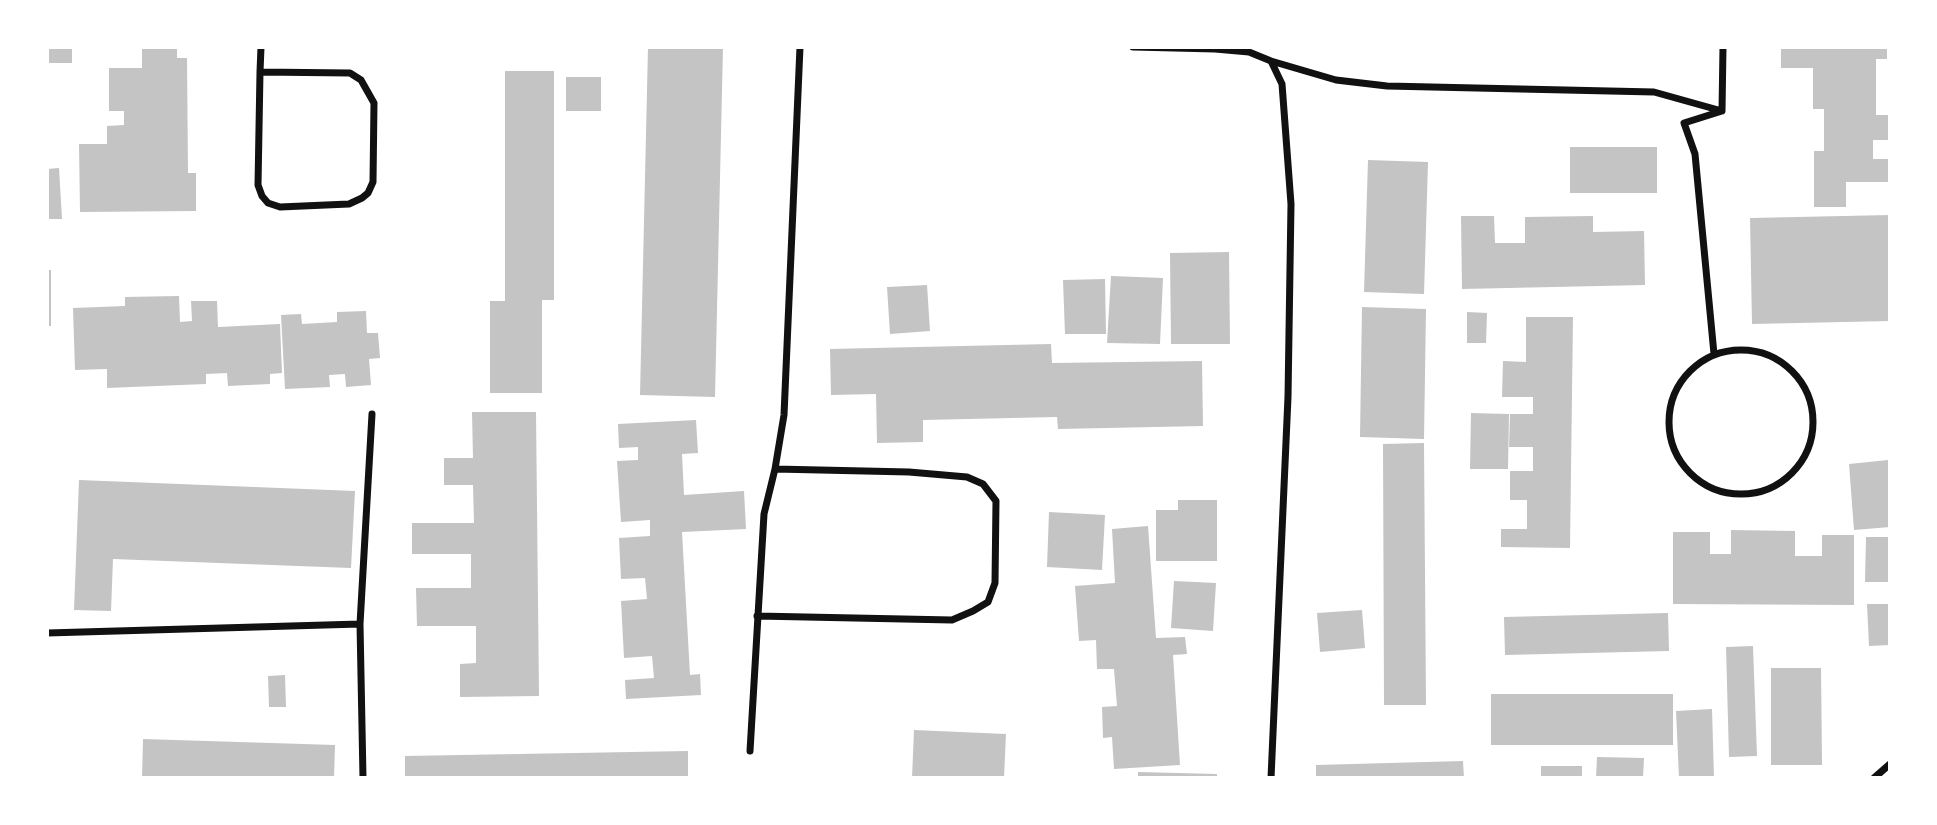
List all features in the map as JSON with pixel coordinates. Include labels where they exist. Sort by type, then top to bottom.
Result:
[{"type":"street","points":[[260,72],[350,73],[361,80],[374,103],[373,181],[362,198],[349,204],[280,207],[268,203],[262,196],[258,185],[260,72],[261,47]]},
{"type":"street","points":[[750,751],[764,514],[784,415],[800,47]]},
{"type":"street","points":[[1133,47],[1248,52],[1336,80],[1374,85],[1654,92],[1722,111]]},
{"type":"street","points":[[1722,111],[1723,47]]},
{"type":"street","points":[[1271,778],[1288,397],[1291,204],[1282,85],[1272,61]]},
{"type":"street","points":[[1714,354],[1695,154],[1684,123],[1722,111]]},
{"type":"street","points":[[1752,349],[1787,366],[1809,396],[1814,433],[1798,468],[1768,491],[1730,495],[1695,480],[1672,449],[1668,411],[1684,377],[1714,354],[1752,349]]},
{"type":"street","points":[[363,778],[360,624],[372,414]]},
{"type":"street","points":[[757,616],[952,620],[988,602],[995,583],[996,501],[983,484],[967,477],[909,472],[775,469]]},
{"type":"street","points":[[47,633],[360,624]]},
{"type":"street","points":[[1874,778],[1890,764]]},
{"type":"building","points":[[47,47],[72,47],[72,63],[47,63]]},
{"type":"building","points":[[142,47],[177,47],[177,58],[187,58],[188,173],[196,173],[196,211],[80,212],[79,144],[107,144],[107,126],[124,125],[124,111],[109,111],[109,68],[142,68]]},
{"type":"building","points":[[648,47],[723,47],[715,397],[640,395]]},
{"type":"building","points":[[1781,47],[1887,47],[1887,59],[1876,59],[1876,115],[1890,115],[1890,140],[1873,140],[1873,159],[1890,159],[1890,182],[1846,182],[1846,207],[1814,207],[1814,151],[1824,151],[1824,109],[1813,109],[1813,68],[1781,68]]},
{"type":"building","points":[[505,71],[554,71],[554,300],[542,300],[542,393],[490,393],[490,301],[505,301]]},
{"type":"building","points":[[566,77],[601,77],[601,111],[566,111]]},
{"type":"building","points":[[1570,147],[1657,147],[1657,193],[1570,193]]},
{"type":"building","points":[[1368,160],[1428,162],[1424,294],[1364,292]]},
{"type":"building","points":[[59,168],[62,219],[47,219],[47,169]]},
{"type":"building","points":[[1890,215],[1890,321],[1752,324],[1750,218]]},
{"type":"building","points":[[1461,216],[1494,216],[1495,243],[1525,243],[1525,217],[1593,216],[1593,232],[1644,231],[1645,285],[1462,289]]},
{"type":"building","points":[[1229,252],[1230,344],[1171,344],[1170,253]]},
{"type":"building","points":[[47,270],[51,270],[51,326],[47,326]]},
{"type":"building","points":[[1111,276],[1163,278],[1160,344],[1107,343]]},
{"type":"building","points":[[1105,279],[1106,334],[1065,334],[1063,280]]},
{"type":"building","points":[[927,285],[930,331],[890,334],[887,287]]},
{"type":"building","points":[[179,296],[180,322],[192,321],[191,301],[217,301],[218,327],[280,324],[282,373],[270,374],[270,384],[228,386],[227,373],[206,374],[206,384],[107,388],[107,369],[75,370],[73,308],[125,306],[125,297]]},
{"type":"building","points":[[1362,307],[1426,309],[1424,439],[1360,437]]},
{"type":"building","points":[[366,311],[367,333],[378,333],[380,358],[369,359],[371,385],[346,387],[345,374],[329,375],[330,387],[285,389],[281,315],[301,314],[302,324],[337,322],[337,312]]},
{"type":"building","points":[[1467,312],[1487,313],[1486,343],[1467,343]]},
{"type":"building","points":[[1526,317],[1573,317],[1570,548],[1501,547],[1501,529],[1527,529],[1527,500],[1510,500],[1510,471],[1533,471],[1533,447],[1509,447],[1510,414],[1533,414],[1533,397],[1502,397],[1503,361],[1526,362]]},
{"type":"building","points":[[1051,344],[1052,363],[1202,361],[1203,426],[1058,429],[1057,417],[923,420],[923,442],[877,443],[876,394],[831,395],[830,349]]},
{"type":"building","points":[[472,412],[536,412],[539,696],[460,697],[460,664],[476,663],[476,626],[417,626],[416,588],[471,588],[471,554],[412,554],[412,523],[474,523],[473,485],[444,485],[444,458],[473,458]]},
{"type":"building","points":[[1471,413],[1509,414],[1508,469],[1470,469]]},
{"type":"building","points":[[696,420],[698,453],[682,454],[684,495],[744,491],[746,529],[682,532],[690,675],[700,674],[701,695],[626,699],[625,680],[654,678],[652,656],[624,658],[621,601],[647,599],[645,578],[621,579],[619,538],[650,536],[650,520],[621,522],[617,461],[638,460],[638,447],[619,448],[618,424]]},
{"type":"building","points":[[1424,443],[1426,705],[1384,705],[1383,444]]},
{"type":"building","points":[[1888,460],[1890,527],[1854,530],[1849,464]]},
{"type":"building","points":[[79,480],[355,491],[351,568],[113,559],[111,611],[74,610]]},
{"type":"building","points":[[1178,500],[1217,500],[1217,561],[1156,561],[1156,510],[1178,510]]},
{"type":"building","points":[[1049,512],[1105,515],[1102,570],[1047,567]]},
{"type":"building","points":[[1148,526],[1156,638],[1185,637],[1187,654],[1173,655],[1180,765],[1114,769],[1112,737],[1103,738],[1102,707],[1117,706],[1114,669],[1097,669],[1096,640],[1079,641],[1075,586],[1115,583],[1112,529]]},
{"type":"building","points":[[1731,530],[1795,531],[1795,556],[1822,556],[1822,535],[1854,535],[1854,605],[1673,604],[1673,532],[1710,532],[1710,554],[1731,554]]},
{"type":"building","points":[[1866,537],[1890,537],[1890,582],[1865,582]]},
{"type":"building","points":[[1174,581],[1216,583],[1213,631],[1171,628]]},
{"type":"building","points":[[1867,604],[1890,604],[1890,645],[1869,646]]},
{"type":"building","points":[[1362,610],[1365,648],[1320,652],[1317,613]]},
{"type":"building","points":[[1668,613],[1669,651],[1505,655],[1504,617]]},
{"type":"building","points":[[1753,646],[1757,756],[1729,757],[1726,647]]},
{"type":"building","points":[[1771,668],[1821,668],[1822,765],[1771,765]]},
{"type":"building","points":[[285,675],[286,707],[269,707],[268,676]]},
{"type":"building","points":[[1491,694],[1673,694],[1673,745],[1491,745]]},
{"type":"building","points":[[1712,709],[1714,778],[1679,778],[1676,711]]},
{"type":"building","points":[[914,730],[1006,734],[1004,778],[912,778]]},
{"type":"building","points":[[143,739],[335,745],[334,778],[142,778]]},
{"type":"building","points":[[688,751],[688,778],[405,778],[405,756]]},
{"type":"building","points":[[1597,757],[1644,758],[1643,778],[1596,778]]},
{"type":"building","points":[[1463,761],[1464,778],[1316,778],[1316,765]]},
{"type":"building","points":[[1541,766],[1582,766],[1582,778],[1541,778]]},
{"type":"building","points":[[1138,772],[1217,774],[1217,778],[1138,778]]}]
